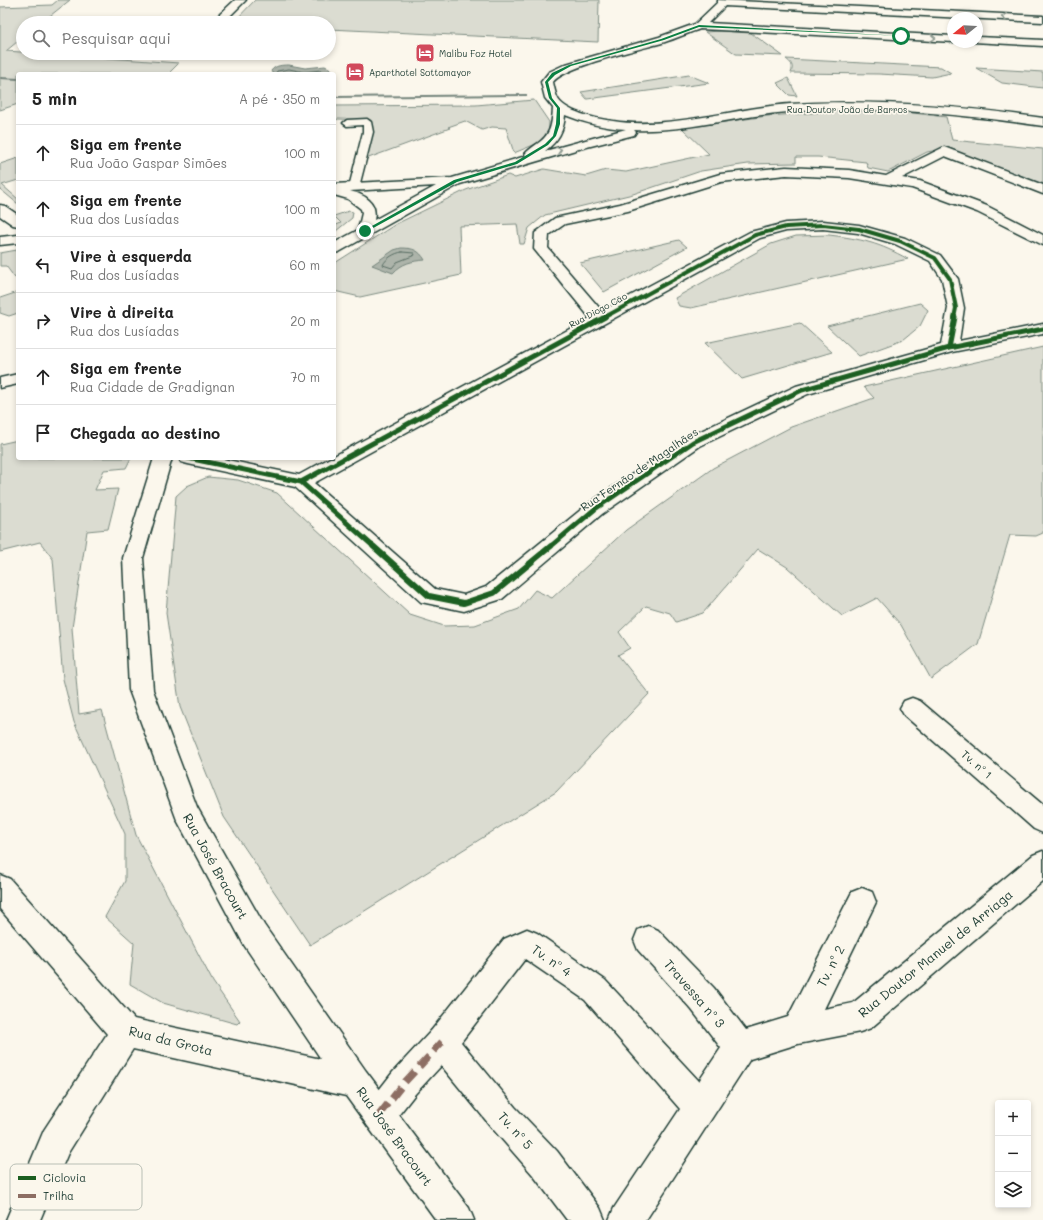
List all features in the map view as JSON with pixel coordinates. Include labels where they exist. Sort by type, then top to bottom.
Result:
[{"type":"street","points":[[224,16],[241,0]]},
{"type":"street","points":[[699,26],[723,2],[1043,19]]},
{"type":"street","points":[[554,136],[558,124],[559,108],[551,98],[547,82],[554,74],[570,66],[663,39],[699,26],[947,39]]},
{"type":"street","points":[[983,40],[1043,43]]},
{"type":"street","name":"Rua Doutor João de Barros","points":[[559,108],[574,117],[614,126],[650,127],[789,108],[873,107],[956,111],[1043,122]]},
{"type":"street","points":[[516,163],[546,144],[554,136],[571,129],[596,122]]},
{"type":"street","points":[[575,146],[586,138],[596,122]]},
{"type":"street","points":[[336,188],[455,181],[575,146],[650,127]]},
{"type":"street","points":[[888,180],[944,151],[1043,190]]},
{"type":"street","points":[[600,319],[541,248],[542,233],[560,221],[623,208],[720,178],[786,171],[849,174],[915,184],[982,209],[1043,241]]},
{"type":"street","points":[[336,248],[455,181]]},
{"type":"street","points":[[336,192],[353,196],[365,205],[381,211],[408,208],[414,202],[410,195],[390,185],[376,190],[365,205]]},
{"type":"street","points":[[365,205],[368,213],[365,231]]},
{"type":"street","points":[[2,217],[16,221]]},
{"type":"street","name":"Rua Diogo Cão","points":[[300,482],[755,235],[786,227],[823,225],[859,229],[900,241],[934,258],[950,279],[956,308],[949,348]]},
{"type":"street","points":[[0,241],[16,239]]},
{"type":"street","name":"Rua Fernão de Magalhães","points":[[300,482],[429,596],[464,603],[494,593],[595,509],[693,442],[802,390],[949,348],[1043,329]]},
{"type":"street","points":[[0,383],[16,379]]},
{"type":"street","name":"Rua José Bracourt","points":[[162,460],[133,558],[141,690],[190,819],[254,935],[355,1082],[457,1220]]},
{"type":"street","points":[[197,460],[300,482]]},
{"type":"street","name":"Tv. nº 1","points":[[912,708],[1043,821]]},
{"type":"street","name":"Rua Doutor Manuel de Arriaga","points":[[740,1047],[798,1029],[860,1017],[1043,864]]},
{"type":"street","name":"Rua da Grota","points":[[0,888],[126,1032],[355,1082]]},
{"type":"street","name":"Tv. nº 2","points":[[798,1029],[862,902]]},
{"type":"street","name":"Travessa nº 3","points":[[648,940],[703,999],[740,1047]]},
{"type":"street","name":"Tv. nº 4","points":[[379,1115],[404,1083],[442,1042],[514,949],[527,943],[594,990],[645,1044],[701,1108]]},
{"type":"street","points":[[47,1164],[56,1142],[126,1032]]},
{"type":"street","name":"Tv. nº 5","points":[[442,1042],[504,1118],[546,1163],[588,1220]]},
{"type":"street","points":[[626,1220],[740,1047]]},
{"type":"street","points":[[23,1220],[27,1210]]},
{"type":"lane","points":[[347,123],[367,122],[368,132],[354,187]]},
{"type":"shaded area","points":[[58,0],[70,0],[50,16],[16,16],[16,43],[6,51],[16,52],[16,60],[136,60],[179,63],[170,72],[16,72],[16,105],[0,110],[0,7],[52,5]]},
{"type":"shaded area","points":[[255,0],[599,0],[598,42],[336,29],[336,16],[240,16]]},
{"type":"shaded area","points":[[719,31],[751,33],[783,56],[736,54],[705,32]]},
{"type":"shaded area","points":[[786,59],[941,67],[951,73],[932,77],[879,74],[791,73],[792,64]]},
{"type":"shaded area","points":[[976,68],[1043,72],[1043,88],[1002,83]]},
{"type":"shaded area","points":[[689,75],[709,83],[587,99],[581,92]]},
{"type":"shaded area","points":[[788,78],[797,96],[789,95],[777,83]]},
{"type":"shaded area","points":[[534,100],[549,122],[548,139],[514,153],[506,128],[492,127],[482,130],[465,121],[363,160],[371,120],[336,120],[336,106],[476,105]]},
{"type":"shaded area","points":[[843,111],[905,112],[946,117],[952,140],[1043,149],[1043,188],[943,149],[927,152],[888,172],[868,168],[866,162],[818,157],[796,157],[796,163],[748,164],[701,171],[633,194],[545,215],[529,228],[524,244],[520,244],[517,224],[459,226],[461,275],[360,297],[336,291],[336,262],[396,224],[466,190],[508,175],[515,178],[544,169],[586,176],[606,170],[626,172],[709,154],[682,128],[767,116]]},
{"type":"shaded area","points":[[16,159],[16,181],[2,185],[16,197],[16,202],[0,189],[0,164]]},
{"type":"shaded area","points":[[349,211],[353,212],[352,218],[336,231],[336,225],[341,223],[336,218],[336,215]]},
{"type":"shaded area","points":[[829,235],[870,242],[908,259],[691,308],[679,306],[675,298],[771,244],[796,236]]},
{"type":"shaded area","points":[[679,240],[687,247],[604,292],[580,263]]},
{"type":"shaded area","points":[[16,250],[16,278],[6,266],[0,266],[0,253]]},
{"type":"shaded area","points":[[16,293],[16,314],[9,316],[0,313],[0,298]]},
{"type":"shaded area","points":[[920,303],[928,310],[920,326],[903,340],[859,356],[827,326]]},
{"type":"shaded area","points":[[800,323],[832,352],[742,379],[705,343]]},
{"type":"shaded area","points":[[1043,347],[1043,533],[1036,536],[1010,535],[978,644],[931,679],[901,625],[877,598],[842,616],[787,567],[758,549],[703,613],[676,622],[670,613],[646,606],[619,632],[630,648],[618,655],[649,694],[556,792],[310,945],[224,817],[180,707],[166,613],[176,496],[187,486],[208,477],[238,480],[277,493],[410,615],[444,626],[475,625],[519,609],[535,590],[552,598],[626,530],[713,468],[791,427],[874,398],[864,387]]},
{"type":"shaded area","points":[[16,440],[16,460],[130,460],[126,468],[104,470],[95,490],[118,489],[108,529],[87,531],[72,628],[79,714],[102,710],[136,835],[213,982],[240,1021],[237,1024],[163,1003],[130,984],[134,943],[105,917],[125,881],[125,834],[74,722],[63,679],[53,559],[40,542],[0,552],[0,444]]},
{"type":"water","points":[[282,65],[305,68],[325,66],[331,69],[326,72],[271,71],[277,66]]},
{"type":"water","points":[[401,248],[415,250],[425,260],[408,263],[393,273],[372,265],[394,250]]},
{"type":"waterway","points":[[0,78],[16,79]]},
{"type":"waterway","points":[[336,97],[525,95]]},
{"type":"marked path","points":[[379,1115],[404,1083],[442,1042]]},
{"type":"cycle path","points":[[197,460],[301,482],[755,235],[786,227],[823,225],[859,229],[900,241],[935,258],[950,279],[956,308],[949,348]]},
{"type":"cycle path","points":[[301,482],[429,596],[464,603],[494,593],[595,509],[693,442],[802,390],[949,348],[1043,329]]},
{"type":"place","name":"Malibu Foz Hotel","points":[[425,53]]},
{"type":"place","name":"Aparthotel Sottomayor","points":[[355,72]]},
{"type":"route","points":[[365,231],[455,181],[516,163],[546,144],[554,136],[558,124],[559,108],[551,98],[547,82],[554,74],[570,66],[663,39],[699,26],[901,36]]}]
